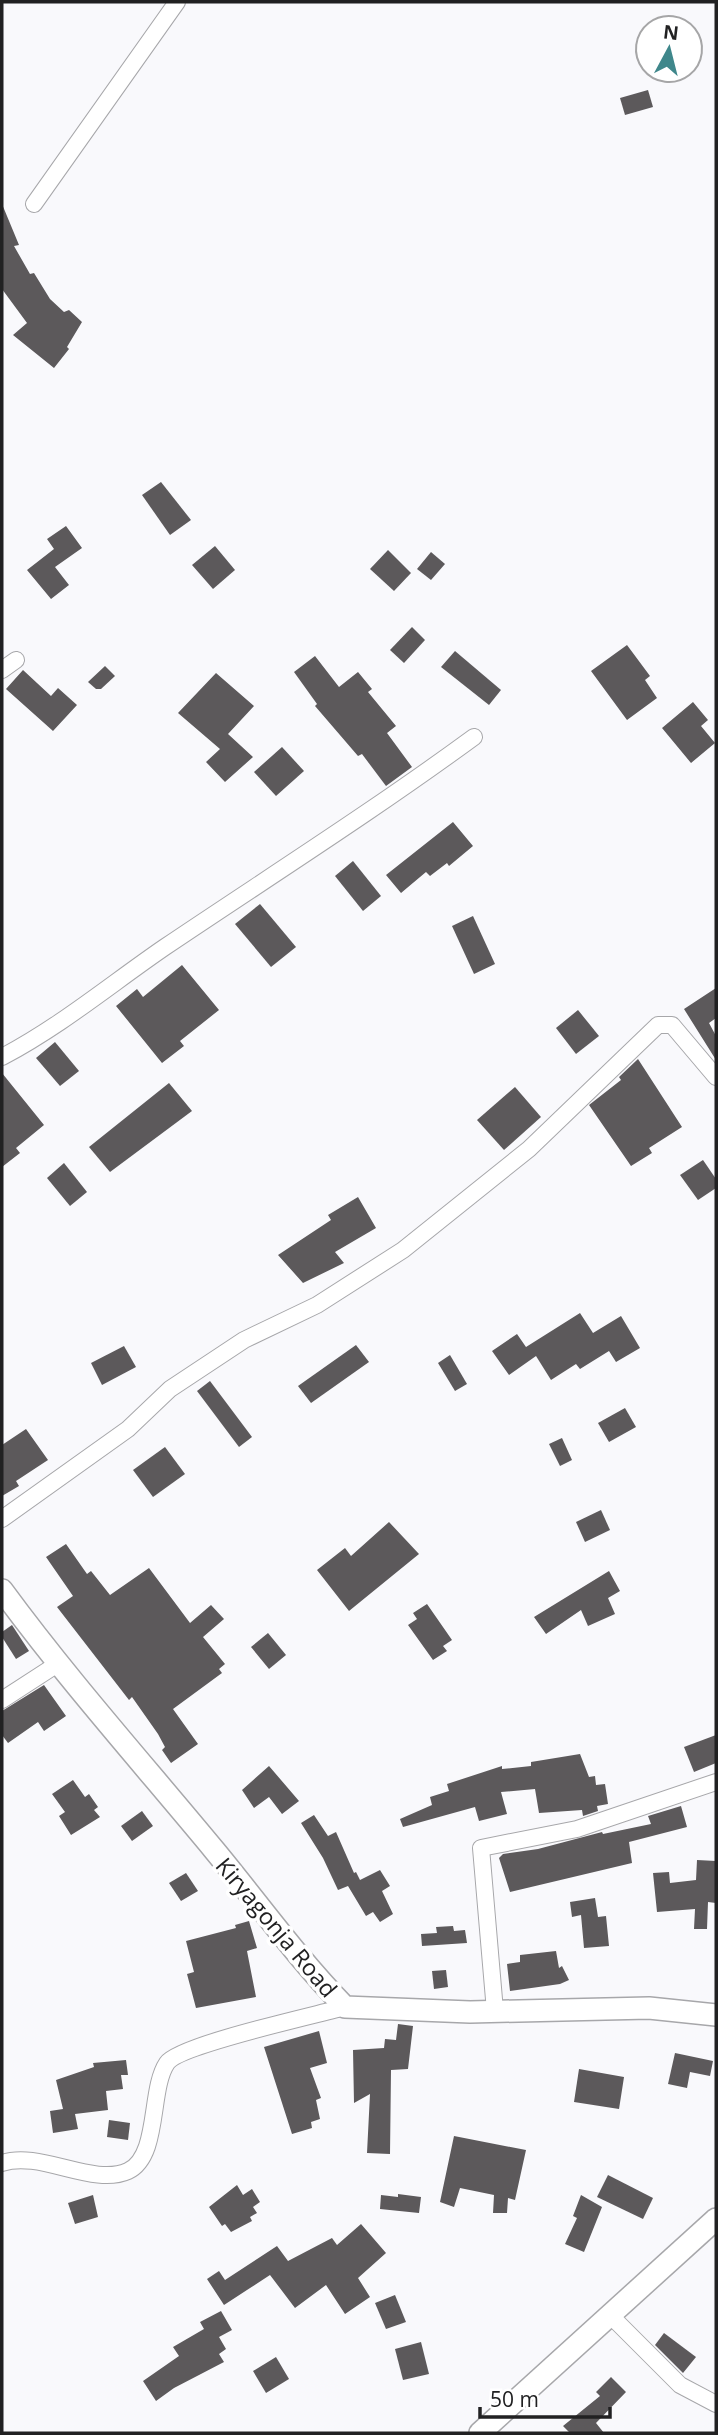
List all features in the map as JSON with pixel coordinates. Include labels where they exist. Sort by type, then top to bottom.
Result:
[{"type":"street","points":[[34,204],[177,2]]},
{"type":"street","points":[[2,670],[16,660]]},
{"type":"street","points":[[2,1057],[32,1041],[108,991],[164,948],[381,805],[474,737]]},
{"type":"street","points":[[2,1519],[128,1429],[170,1389],[244,1340],[317,1305],[402,1250],[529,1149],[658,1025],[672,1025],[716,1077]]},
{"type":"street","name":"Kiryagonja Road","points":[[2,1590],[315,1978],[345,2007],[495,2011],[649,2008],[716,2015]]},
{"type":"street","points":[[2,1700],[59,1663]]},
{"type":"street","points":[[495,2011],[481,1848],[577,1829],[716,1782]]},
{"type":"street","points":[[5,2158],[109,2175],[129,2171],[138,2164],[146,2145],[164,2071],[174,2056],[199,2046],[345,2007]]},
{"type":"street","points":[[480,2433],[716,2219]]},
{"type":"street","points":[[611,2316],[680,2385],[716,2404]]},
{"type":"building","points":[[648,90],[653,107],[625,115],[620,98]]},
{"type":"building","points":[[2,204],[19,245],[14,246],[30,274],[34,273],[50,299],[64,312],[69,310],[82,322],[67,347],[69,349],[54,368],[13,335],[27,323],[2,289]]},
{"type":"building","points":[[161,482],[191,520],[170,535],[142,495]]},
{"type":"building","points":[[66,526],[82,548],[55,567],[69,585],[51,599],[27,570],[54,549],[47,539]]},
{"type":"building","points":[[215,546],[235,570],[213,589],[192,565]]},
{"type":"building","points":[[388,550],[411,573],[394,591],[370,569]]},
{"type":"building","points":[[431,552],[445,564],[431,580],[417,569]]},
{"type":"building","points":[[412,627],[425,640],[404,663],[390,650]]},
{"type":"building","points":[[627,645],[650,676],[645,680],[657,698],[627,720],[591,671]]},
{"type":"building","points":[[455,651],[501,690],[489,705],[441,667]]},
{"type":"building","points":[[315,656],[339,687],[358,672],[372,689],[368,692],[396,726],[387,733],[412,767],[386,786],[362,754],[358,756],[315,706],[317,704],[294,672]]},
{"type":"building","points":[[105,666],[115,676],[101,689],[96,689],[88,682]]},
{"type":"building","points":[[23,670],[51,696],[58,688],[77,705],[53,731],[6,689]]},
{"type":"building","points":[[216,673],[254,706],[228,734],[253,757],[225,782],[206,762],[220,749],[178,713]]},
{"type":"building","points":[[693,702],[708,720],[701,726],[715,743],[691,763],[662,728]]},
{"type":"building","points":[[282,747],[304,771],[276,796],[254,772]]},
{"type":"building","points":[[453,822],[473,846],[449,866],[447,863],[430,876],[426,872],[401,893],[386,875]]},
{"type":"building","points":[[353,861],[381,896],[363,911],[335,876]]},
{"type":"building","points":[[260,904],[296,947],[271,967],[235,924]]},
{"type":"building","points":[[473,916],[495,964],[474,974],[452,926]]},
{"type":"building","points":[[182,965],[219,1010],[180,1041],[184,1046],[162,1063],[116,1006],[137,989],[143,997]]},
{"type":"building","points":[[716,988],[716,1018],[709,1023],[716,1036],[716,1060],[684,1009]]},
{"type":"building","points":[[578,1010],[599,1036],[576,1054],[556,1028]]},
{"type":"building","points":[[55,1042],[79,1071],[60,1086],[36,1058]]},
{"type":"building","points":[[638,1059],[682,1127],[649,1148],[652,1153],[631,1166],[589,1105],[621,1080],[619,1077]]},
{"type":"building","points":[[2,1073],[44,1125],[16,1148],[20,1153],[2,1167]]},
{"type":"building","points":[[169,1083],[192,1111],[110,1172],[89,1147]]},
{"type":"building","points":[[515,1087],[541,1117],[504,1150],[477,1120]]},
{"type":"building","points":[[703,1160],[716,1179],[716,1188],[698,1200],[680,1175]]},
{"type":"building","points":[[64,1163],[87,1192],[70,1206],[47,1178]]},
{"type":"building","points":[[358,1197],[376,1228],[335,1252],[344,1263],[303,1283],[278,1255],[331,1220],[328,1215]]},
{"type":"building","points":[[580,1313],[593,1333],[621,1316],[640,1348],[616,1362],[609,1351],[580,1369],[576,1364],[551,1380],[536,1356],[509,1375],[492,1351],[517,1334],[526,1347]]},
{"type":"building","points":[[356,1345],[369,1362],[311,1403],[298,1386]]},
{"type":"building","points":[[124,1346],[136,1367],[102,1385],[91,1363]]},
{"type":"building","points":[[450,1355],[467,1384],[455,1391],[438,1363]]},
{"type":"building","points":[[210,1381],[252,1437],[239,1447],[197,1391]]},
{"type":"building","points":[[625,1408],[636,1427],[609,1442],[598,1423]]},
{"type":"building","points":[[26,1429],[48,1460],[16,1481],[19,1486],[2,1496],[2,1445]]},
{"type":"building","points":[[562,1438],[572,1460],[560,1466],[549,1444]]},
{"type":"building","points":[[165,1447],[185,1474],[153,1497],[133,1470]]},
{"type":"building","points":[[601,1510],[610,1530],[585,1542],[576,1522]]},
{"type":"building","points":[[389,1522],[419,1554],[349,1611],[317,1570],[345,1548],[351,1556]]},
{"type":"building","points":[[66,1544],[87,1574],[91,1571],[110,1595],[149,1568],[190,1623],[211,1605],[224,1619],[203,1637],[225,1664],[219,1669],[222,1673],[173,1709],[198,1744],[171,1763],[162,1750],[165,1747],[158,1734],[132,1697],[129,1700],[57,1607],[73,1596],[46,1557]]},
{"type":"building","points":[[609,1571],[620,1591],[608,1598],[615,1614],[588,1626],[581,1610],[546,1634],[534,1617]]},
{"type":"building","points":[[427,1604],[452,1640],[443,1646],[447,1651],[433,1660],[408,1625],[417,1619],[413,1613]]},
{"type":"building","points":[[12,1625],[29,1651],[16,1659],[2,1637],[2,1632]]},
{"type":"building","points":[[268,1633],[286,1655],[269,1669],[251,1647]]},
{"type":"building","points":[[44,1685],[66,1716],[44,1731],[38,1722],[8,1743],[2,1735],[2,1711]]},
{"type":"building","points":[[716,1735],[716,1763],[694,1772],[684,1747]]},
{"type":"building","points":[[580,1754],[589,1777],[595,1776],[596,1785],[605,1784],[608,1804],[597,1806],[598,1811],[583,1816],[582,1810],[539,1813],[535,1789],[501,1792],[507,1814],[479,1821],[475,1807],[403,1827],[400,1819],[432,1805],[430,1797],[449,1791],[447,1784],[502,1766],[502,1769],[531,1766],[531,1762]]},
{"type":"building","points":[[269,1766],[299,1801],[282,1814],[269,1797],[254,1808],[242,1790]]},
{"type":"building","points":[[73,1780],[85,1797],[89,1794],[98,1807],[94,1810],[100,1817],[71,1835],[59,1816],[65,1812],[52,1794]]},
{"type":"building","points":[[681,1806],[687,1827],[629,1842],[632,1863],[510,1892],[499,1858],[503,1854],[651,1824],[648,1816]]},
{"type":"building","points":[[142,1811],[153,1826],[132,1841],[121,1826]]},
{"type":"building","points":[[314,1815],[328,1836],[336,1832],[354,1873],[356,1872],[360,1880],[380,1870],[390,1886],[382,1891],[393,1914],[380,1922],[373,1912],[366,1916],[348,1886],[338,1890],[323,1858],[301,1823]]},
{"type":"building","points":[[697,1860],[716,1861],[716,1903],[708,1902],[707,1929],[694,1929],[695,1909],[657,1912],[653,1873],[669,1872],[670,1883],[696,1880]]},
{"type":"building","points":[[186,1873],[198,1891],[181,1901],[169,1883]]},
{"type":"building","points":[[595,1898],[598,1917],[606,1916],[609,1946],[584,1948],[581,1915],[572,1917],[570,1902]]},
{"type":"building","points":[[249,1921],[257,1948],[247,1951],[256,1997],[196,2008],[187,1974],[194,1972],[186,1941],[236,1928],[235,1925]]},
{"type":"building","points":[[453,1926],[454,1931],[465,1930],[467,1943],[422,1946],[421,1934],[437,1933],[436,1927]]},
{"type":"building","points":[[556,1951],[559,1968],[562,1966],[569,1980],[560,1984],[510,1991],[507,1964],[520,1962],[520,1955]]},
{"type":"building","points":[[446,1970],[448,1987],[434,1989],[432,1971]]},
{"type":"building","points":[[398,2024],[413,2026],[408,2069],[391,2070],[390,2154],[367,2153],[370,2094],[354,2103],[353,2050],[384,2048],[385,2039],[396,2040]]},
{"type":"building","points":[[319,2031],[327,2063],[310,2068],[321,2098],[316,2100],[320,2119],[311,2122],[312,2128],[292,2134],[264,2047]]},
{"type":"building","points":[[675,2053],[713,2061],[710,2076],[690,2072],[687,2088],[668,2084]]},
{"type":"building","points":[[126,2060],[128,2075],[121,2075],[123,2089],[106,2091],[108,2110],[75,2114],[78,2129],[53,2133],[50,2111],[63,2109],[56,2080],[94,2067],[93,2063]]},
{"type":"building","points":[[579,2069],[624,2077],[619,2109],[574,2102]]},
{"type":"building","points":[[109,2120],[130,2123],[128,2140],[107,2137]]},
{"type":"building","points":[[454,2136],[526,2150],[515,2200],[508,2198],[507,2213],[493,2213],[494,2195],[460,2188],[454,2207],[440,2202]]},
{"type":"building","points":[[608,2175],[653,2198],[643,2219],[597,2197]]},
{"type":"building","points":[[237,2185],[243,2195],[252,2189],[260,2202],[253,2207],[257,2213],[250,2217],[252,2221],[231,2232],[225,2224],[222,2226],[209,2207]]},
{"type":"building","points":[[398,2194],[421,2197],[419,2213],[380,2209],[381,2195],[398,2197]]},
{"type":"building","points":[[93,2195],[98,2217],[75,2224],[68,2203]]},
{"type":"building","points":[[581,2195],[602,2207],[584,2252],[565,2244],[577,2218],[573,2216]]},
{"type":"building","points":[[361,2224],[386,2253],[358,2278],[370,2297],[345,2314],[326,2285],[295,2308],[270,2275],[224,2305],[207,2279],[219,2271],[225,2280],[277,2246],[288,2261],[332,2238],[337,2245]]},
{"type":"building","points":[[395,2295],[406,2322],[386,2329],[375,2303]]},
{"type":"building","points":[[221,2311],[232,2330],[219,2337],[226,2349],[219,2354],[224,2362],[174,2388],[156,2401],[143,2381],[179,2356],[173,2347],[204,2329],[200,2322]]},
{"type":"building","points":[[664,2333],[696,2357],[683,2373],[655,2345]]},
{"type":"building","points":[[421,2342],[429,2374],[403,2380],[395,2349]]},
{"type":"building","points":[[276,2357],[289,2379],[266,2393],[253,2371]]},
{"type":"building","points":[[611,2377],[626,2392],[596,2423],[604,2433],[570,2433],[563,2426],[600,2396],[596,2392]]}]
